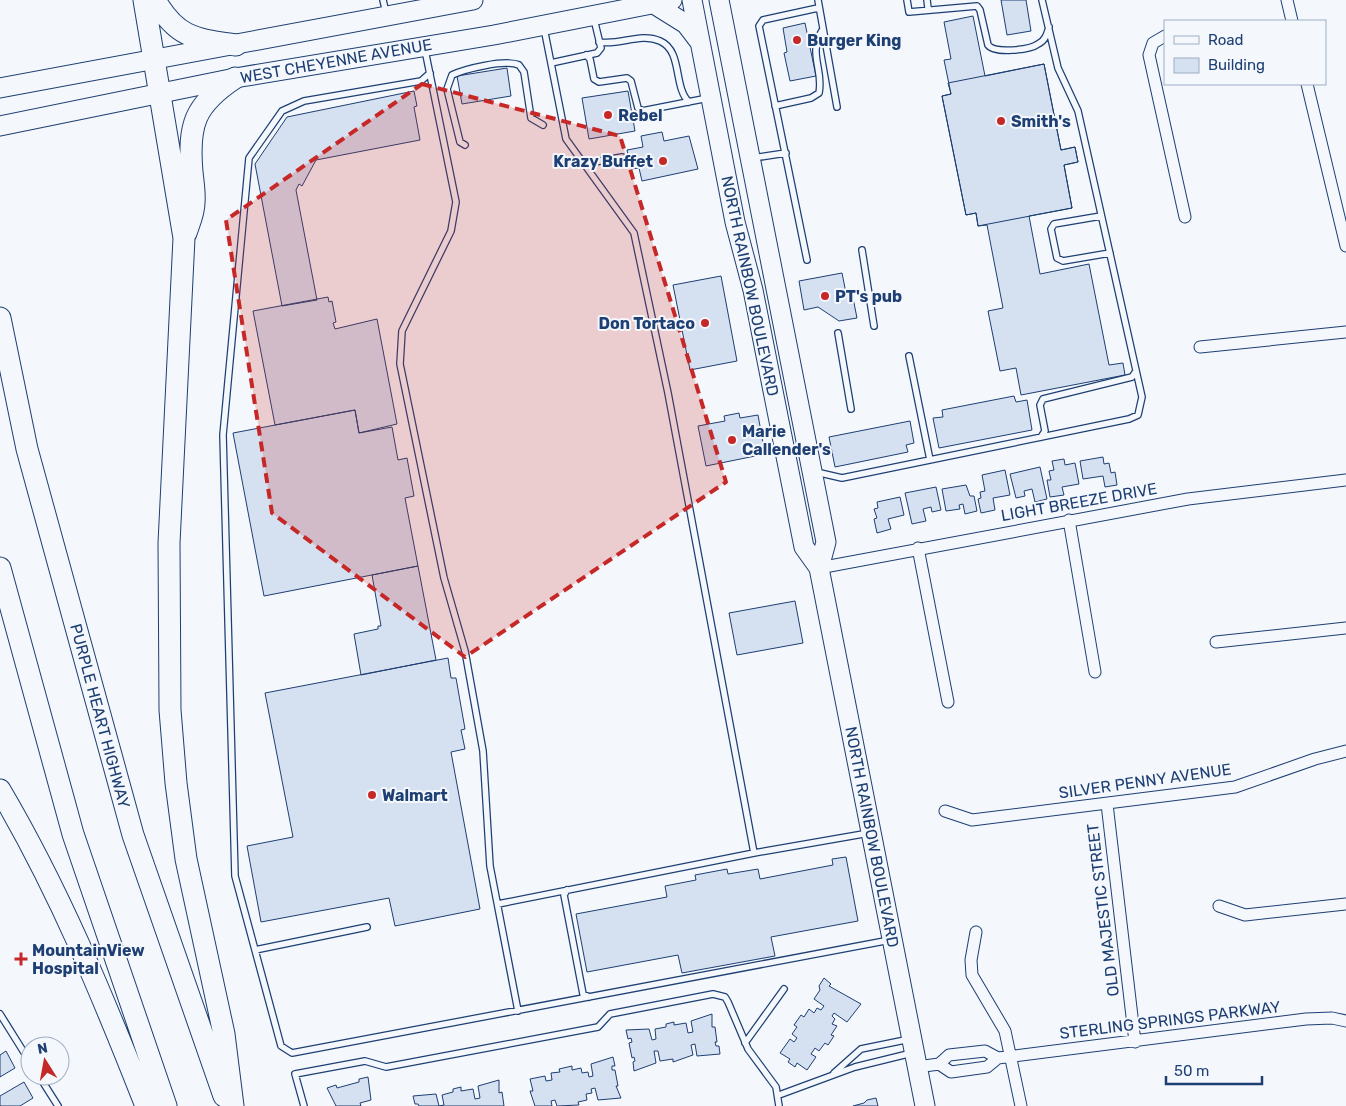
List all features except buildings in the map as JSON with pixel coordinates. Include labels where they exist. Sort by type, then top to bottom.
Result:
[{"type":"highway","points":[[144,0],[156,60],[159,94],[184,238],[169,543],[170,710],[176,784],[186,858],[224,1034],[233,1106]]},
{"type":"highway","points":[[154,0],[166,19],[184,34],[194,38],[236,45]]},
{"type":"highway","points":[[184,238],[194,204],[189,144],[193,122],[202,105],[217,90],[235,78]]},
{"type":"highway","name":"PURPLE HEART HIGHWAY","points":[[0,318],[27,449],[133,835],[227,1106]]},
{"type":"highway","points":[[0,568],[73,834],[166,1106]]},
{"type":"highway","points":[[0,790],[22,828],[69,923],[118,1033],[146,1106]]},
{"type":"main road","name":"WEST CHEYENNE AVENUE","points":[[0,88],[236,45],[385,8],[473,0]]},
{"type":"main road","name":"NORTH RAINBOW BOULEVARD","points":[[692,0],[735,222],[753,290],[804,547],[819,568],[925,1106]]},
{"type":"main road","name":"NORTH RAINBOW BOULEVARD","points":[[719,0],[826,542],[819,568]]},
{"type":"main road","name":"WEST CHEYENNE AVENUE","points":[[2,126],[235,78],[543,25],[663,2]]},
{"type":"main road","points":[[663,2],[686,24],[699,42]]},
{"type":"main road","points":[[772,383],[794,380]]},
{"type":"street","points":[[1287,0],[1292,20]]},
{"type":"street","points":[[1164,37],[1153,43],[1149,55],[1185,216]]},
{"type":"street","points":[[1307,85],[1346,246]]},
{"type":"street","points":[[1200,347],[1346,332]]},
{"type":"street","name":"LIGHT BREEZE DRIVE","points":[[819,568],[1188,498],[1346,480]]},
{"type":"street","points":[[1069,520],[1094,672]]},
{"type":"street","points":[[918,548],[948,702]]},
{"type":"street","points":[[1216,642],[1346,628]]},
{"type":"street","name":"SILVER PENNY AVENUE","points":[[945,811],[972,820],[1235,787],[1315,759],[1346,751]]},
{"type":"street","name":"OLD MAJESTIC STREET","points":[[1107,804],[1135,1042]]},
{"type":"street","points":[[1219,906],[1245,915],[1346,904]]},
{"type":"street","points":[[976,932],[971,960],[972,975],[1001,1023],[1004,1058],[1021,1106]]},
{"type":"street","name":"STERLING SPRINGS PARKWAY","points":[[914,1053],[939,1064],[950,1072],[988,1067],[1004,1058],[1306,1019],[1332,1018],[1346,1021]]},
{"type":"street","name":"STERLING SPRINGS PARKWAY","points":[[939,1064],[949,1055],[985,1051],[1004,1058]]},
{"type":"lane","points":[[818,0],[838,107]]},
{"type":"lane","points":[[907,0],[909,12],[928,8],[977,6],[980,10],[988,45],[990,48],[998,51],[1039,44],[1045,38],[1049,27]]},
{"type":"lane","points":[[927,0],[928,8]]},
{"type":"lane","points":[[812,471],[842,478],[1138,415],[1142,397],[1078,112],[1058,68],[1042,0]]},
{"type":"lane","points":[[807,260],[759,26],[760,22],[818,8]]},
{"type":"lane","points":[[551,63],[597,53],[601,48],[594,15]]},
{"type":"lane","points":[[543,25],[566,139],[634,233],[668,394],[754,853]]},
{"type":"lane","points":[[775,106],[811,98],[819,93],[820,85],[814,49],[823,29]]},
{"type":"lane","points":[[599,42],[653,38],[664,43],[672,52],[683,96],[689,102]]},
{"type":"lane","points":[[424,46],[456,202],[450,232],[402,331],[400,364],[444,578],[464,651],[482,751],[490,866],[518,1011]]},
{"type":"lane","points":[[586,55],[590,59],[594,79],[599,82],[626,78],[631,80],[638,108],[642,111],[710,98]]},
{"type":"lane","points":[[465,145],[460,142],[447,89],[447,82],[452,75],[461,71],[502,63],[519,65],[524,72],[531,118],[543,125]]},
{"type":"lane","points":[[430,74],[421,81],[304,101],[282,111],[249,158],[223,435],[235,876],[281,1046],[292,1053],[892,940]]},
{"type":"lane","points":[[750,158],[786,153]]},
{"type":"lane","points":[[584,164],[622,157]]},
{"type":"lane","points":[[1101,216],[1054,224],[1051,229],[1057,258],[1063,261],[1110,253]]},
{"type":"lane","points":[[862,250],[874,326]]},
{"type":"lane","points":[[838,333],[851,409]]},
{"type":"lane","points":[[909,356],[930,460]]},
{"type":"lane","points":[[1041,437],[1045,431],[1040,405],[1043,399],[1132,377],[1136,371]]},
{"type":"lane","points":[[498,904],[754,853],[871,833]]},
{"type":"lane","points":[[567,890],[564,895],[583,994],[589,997]]},
{"type":"lane","points":[[255,950],[367,927]]},
{"type":"lane","points":[[745,1043],[784,989]]},
{"type":"lane","points":[[304,1106],[295,1074],[365,1061],[386,1067],[598,1027],[610,1014],[713,994],[725,998],[728,1002],[745,1043],[772,1078],[779,1095],[779,1106]]},
{"type":"lane","points":[[0,1014],[20,1046]]},
{"type":"lane","points":[[832,1074],[861,1049],[914,1053]]},
{"type":"lane","points":[[779,1095],[812,1084],[832,1074],[914,1053]]},
{"type":"lane","points":[[45,1086],[58,1106]]},
{"type":"highlighted area","points":[[422,84],[620,136],[726,482],[465,657],[272,513],[226,220]]},
{"type":"place","name":"Burger King","points":[[797,40]]},
{"type":"place","name":"Rebel","points":[[608,115]]},
{"type":"place","name":"Smith's","points":[[1001,121]]},
{"type":"place","name":"Krazy Buffet","points":[[663,161]]},
{"type":"place","name":"PT's pub","points":[[825,296]]},
{"type":"place","name":"Don Tortaco","points":[[705,323]]},
{"type":"place","name":"Marie Callender's","points":[[732,440]]},
{"type":"place","name":"Walmart","points":[[372,795]]},
{"type":"place","name":"MountainView Hospital","points":[[21,959]]}]
